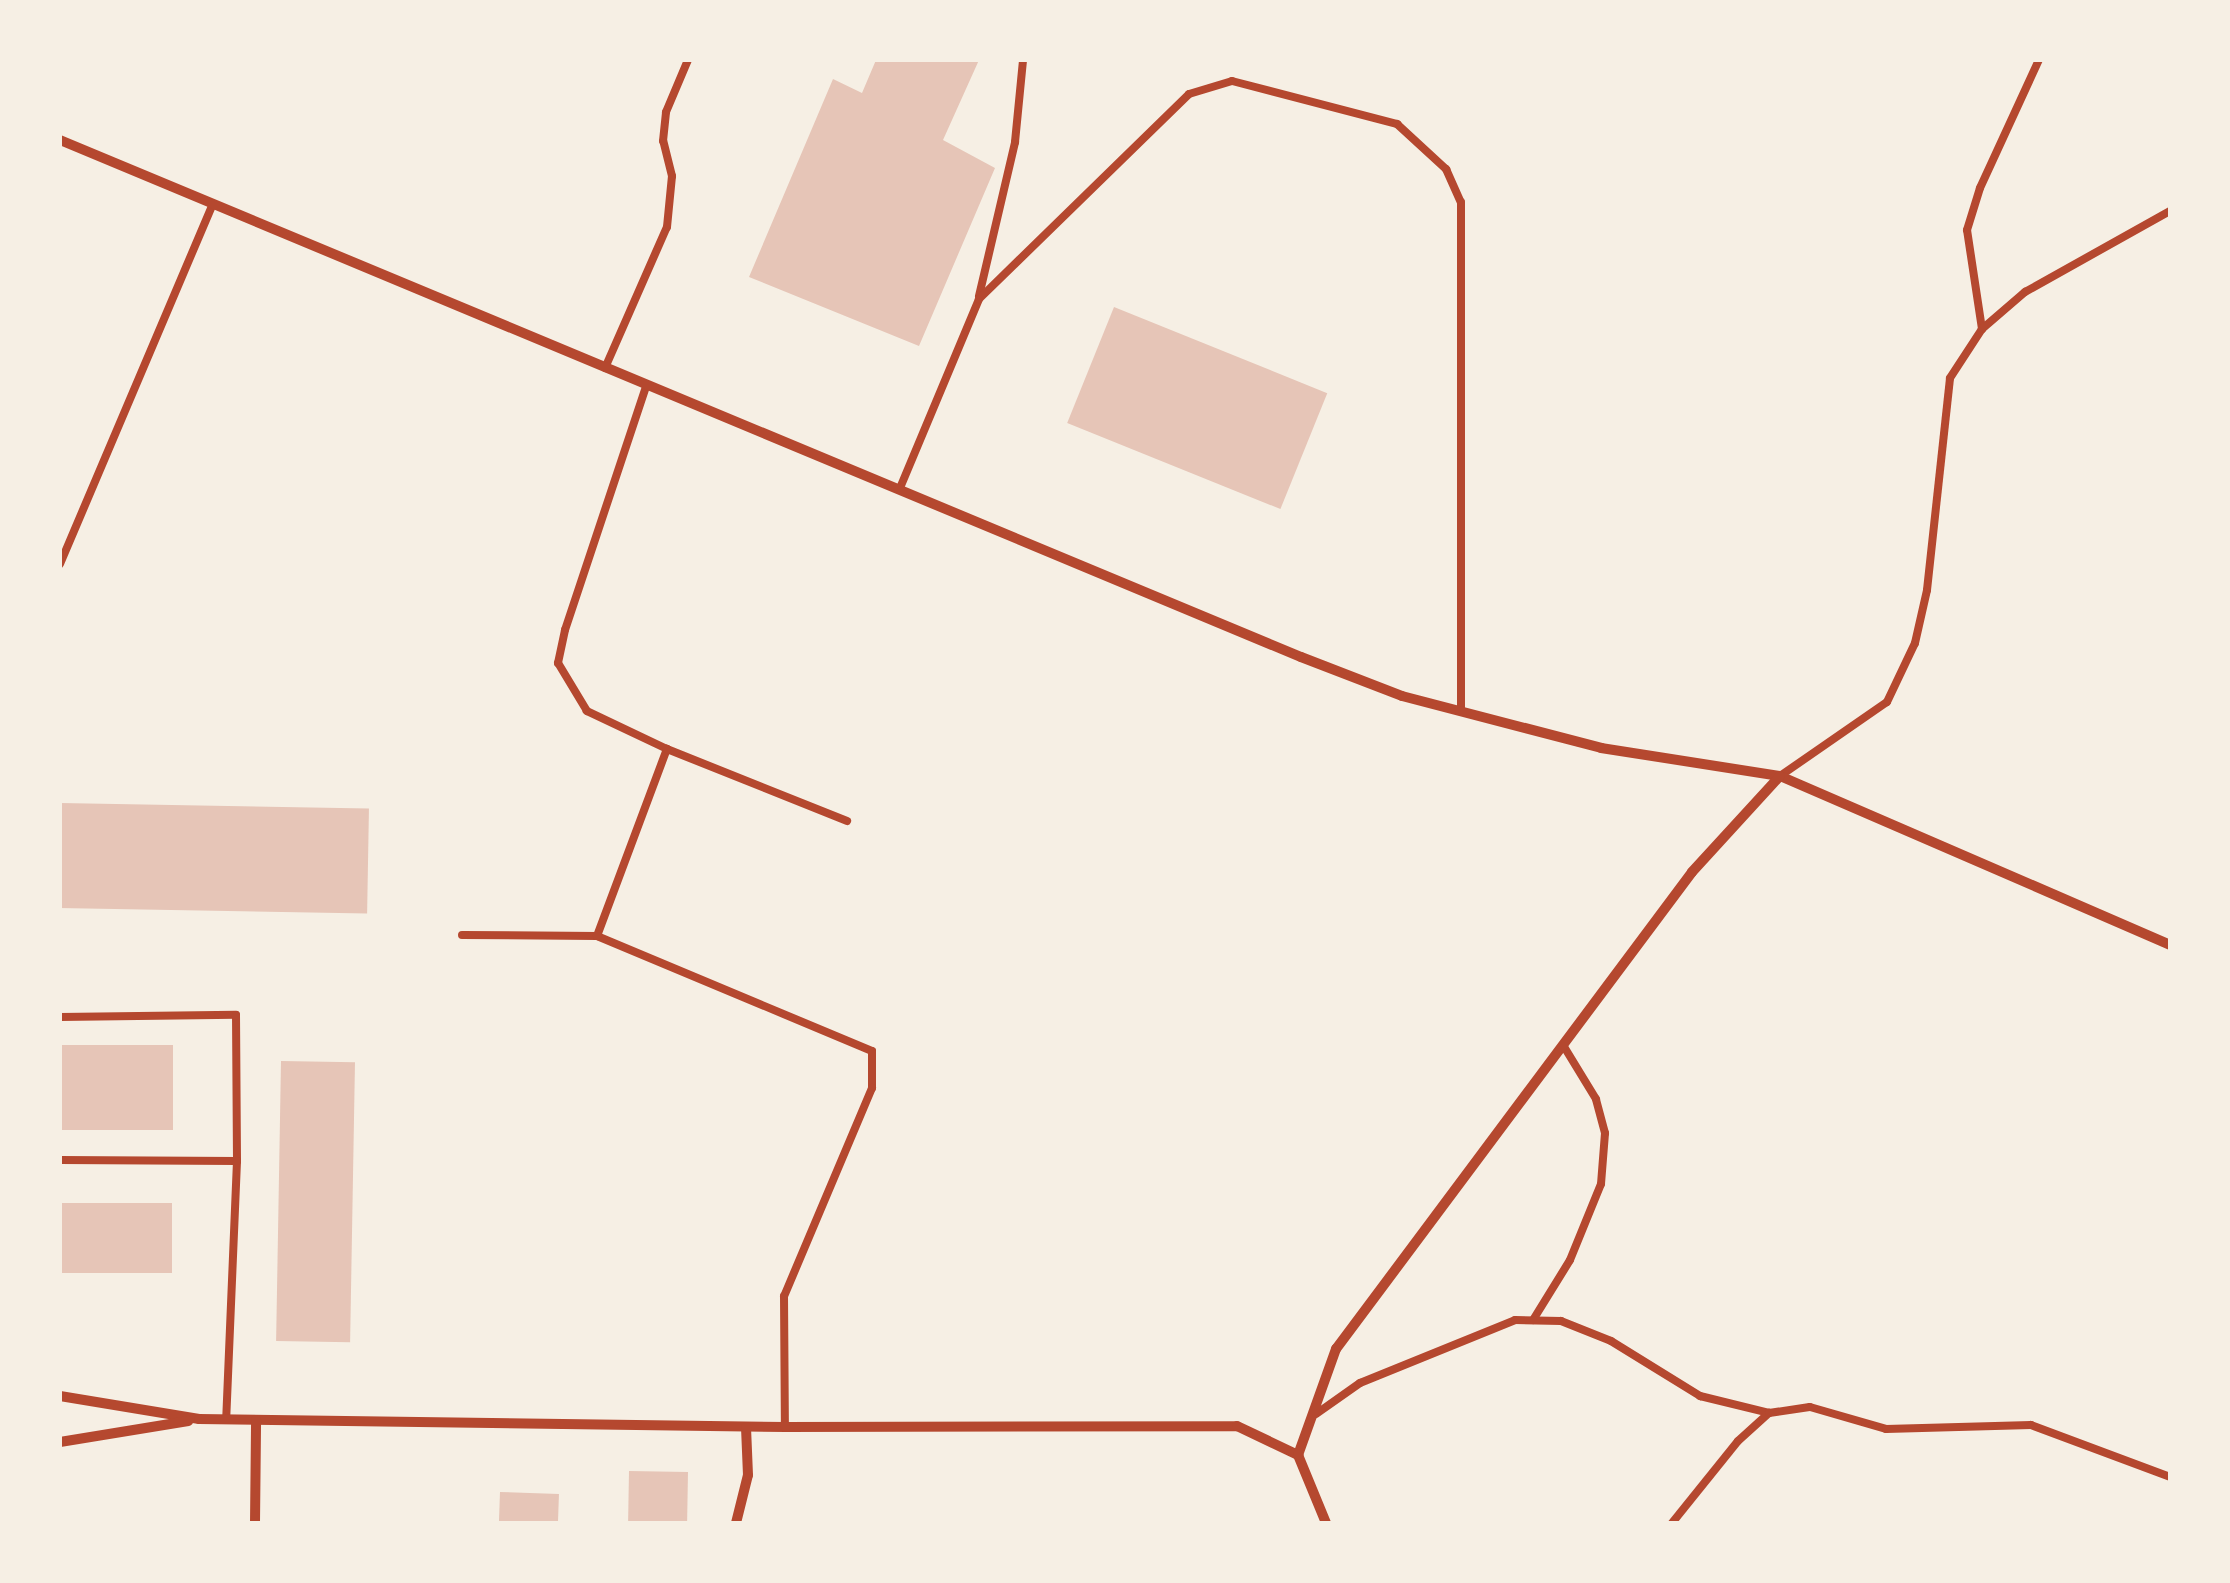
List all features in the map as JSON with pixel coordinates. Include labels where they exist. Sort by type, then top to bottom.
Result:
[{"type":"street","points":[[60,140],[900,488],[1226,628],[1402,696],[1601,748],[1780,776],[2170,945]]},
{"type":"street","points":[[1298,1455],[1316,1414],[1336,1349],[1692,872],[1780,776]]},
{"type":"street","points":[[60,1396],[198,1419],[226,1420],[746,1427],[1237,1426],[1298,1455],[1326,1523]]},
{"type":"street","points":[[60,1442],[198,1419]]},
{"type":"street","points":[[255,1523],[256,1420]]},
{"type":"street","points":[[736,1523],[748,1475],[746,1427]]},
{"type":"lane","points":[[605,368],[667,227],[672,176],[663,141],[666,112],[688,60]]},
{"type":"lane","points":[[900,488],[979,298],[1015,142],[1023,60]]},
{"type":"lane","points":[[1982,329],[1967,230],[1980,188],[2039,60]]},
{"type":"lane","points":[[979,298],[1188,94],[1232,81],[1397,124],[1446,169],[1461,202],[1461,711]]},
{"type":"lane","points":[[60,564],[213,204]]},
{"type":"lane","points":[[1780,776],[1887,702],[1914,643],[1927,590],[1950,378],[1982,329],[2025,292],[2170,211]]},
{"type":"lane","points":[[646,386],[565,630],[558,663],[587,710],[667,748],[846,821]]},
{"type":"lane","points":[[597,936],[667,748]]},
{"type":"lane","points":[[462,935],[597,936],[872,1051],[872,1088],[784,1296],[785,1427]]},
{"type":"lane","points":[[60,1017],[236,1016],[237,1161],[226,1420]]},
{"type":"lane","points":[[1533,1320],[1570,1260],[1601,1184],[1605,1133],[1596,1099],[1563,1045]]},
{"type":"lane","points":[[60,1160],[237,1161]]},
{"type":"lane","points":[[1316,1414],[1360,1382],[1515,1320],[1562,1321],[1610,1341],[1700,1396],[1769,1412],[1810,1407],[1886,1429],[2030,1425],[2170,1478]]},
{"type":"lane","points":[[1672,1523],[1738,1441],[1769,1412]]},
{"type":"building","points":[[876,60],[979,60],[943,140],[995,168],[919,346],[749,277],[833,79],[862,93]]},
{"type":"building","points":[[1114,307],[1327,393],[1280,509],[1067,423]]},
{"type":"building","points":[[60,803],[369,808],[367,913],[60,908]]},
{"type":"building","points":[[60,1045],[173,1045],[173,1130],[60,1130]]},
{"type":"building","points":[[281,1061],[355,1062],[350,1342],[276,1341]]},
{"type":"building","points":[[60,1203],[172,1203],[172,1273],[60,1273]]},
{"type":"building","points":[[629,1471],[688,1472],[687,1523],[628,1523]]},
{"type":"building","points":[[500,1492],[559,1494],[558,1523],[499,1523]]}]
